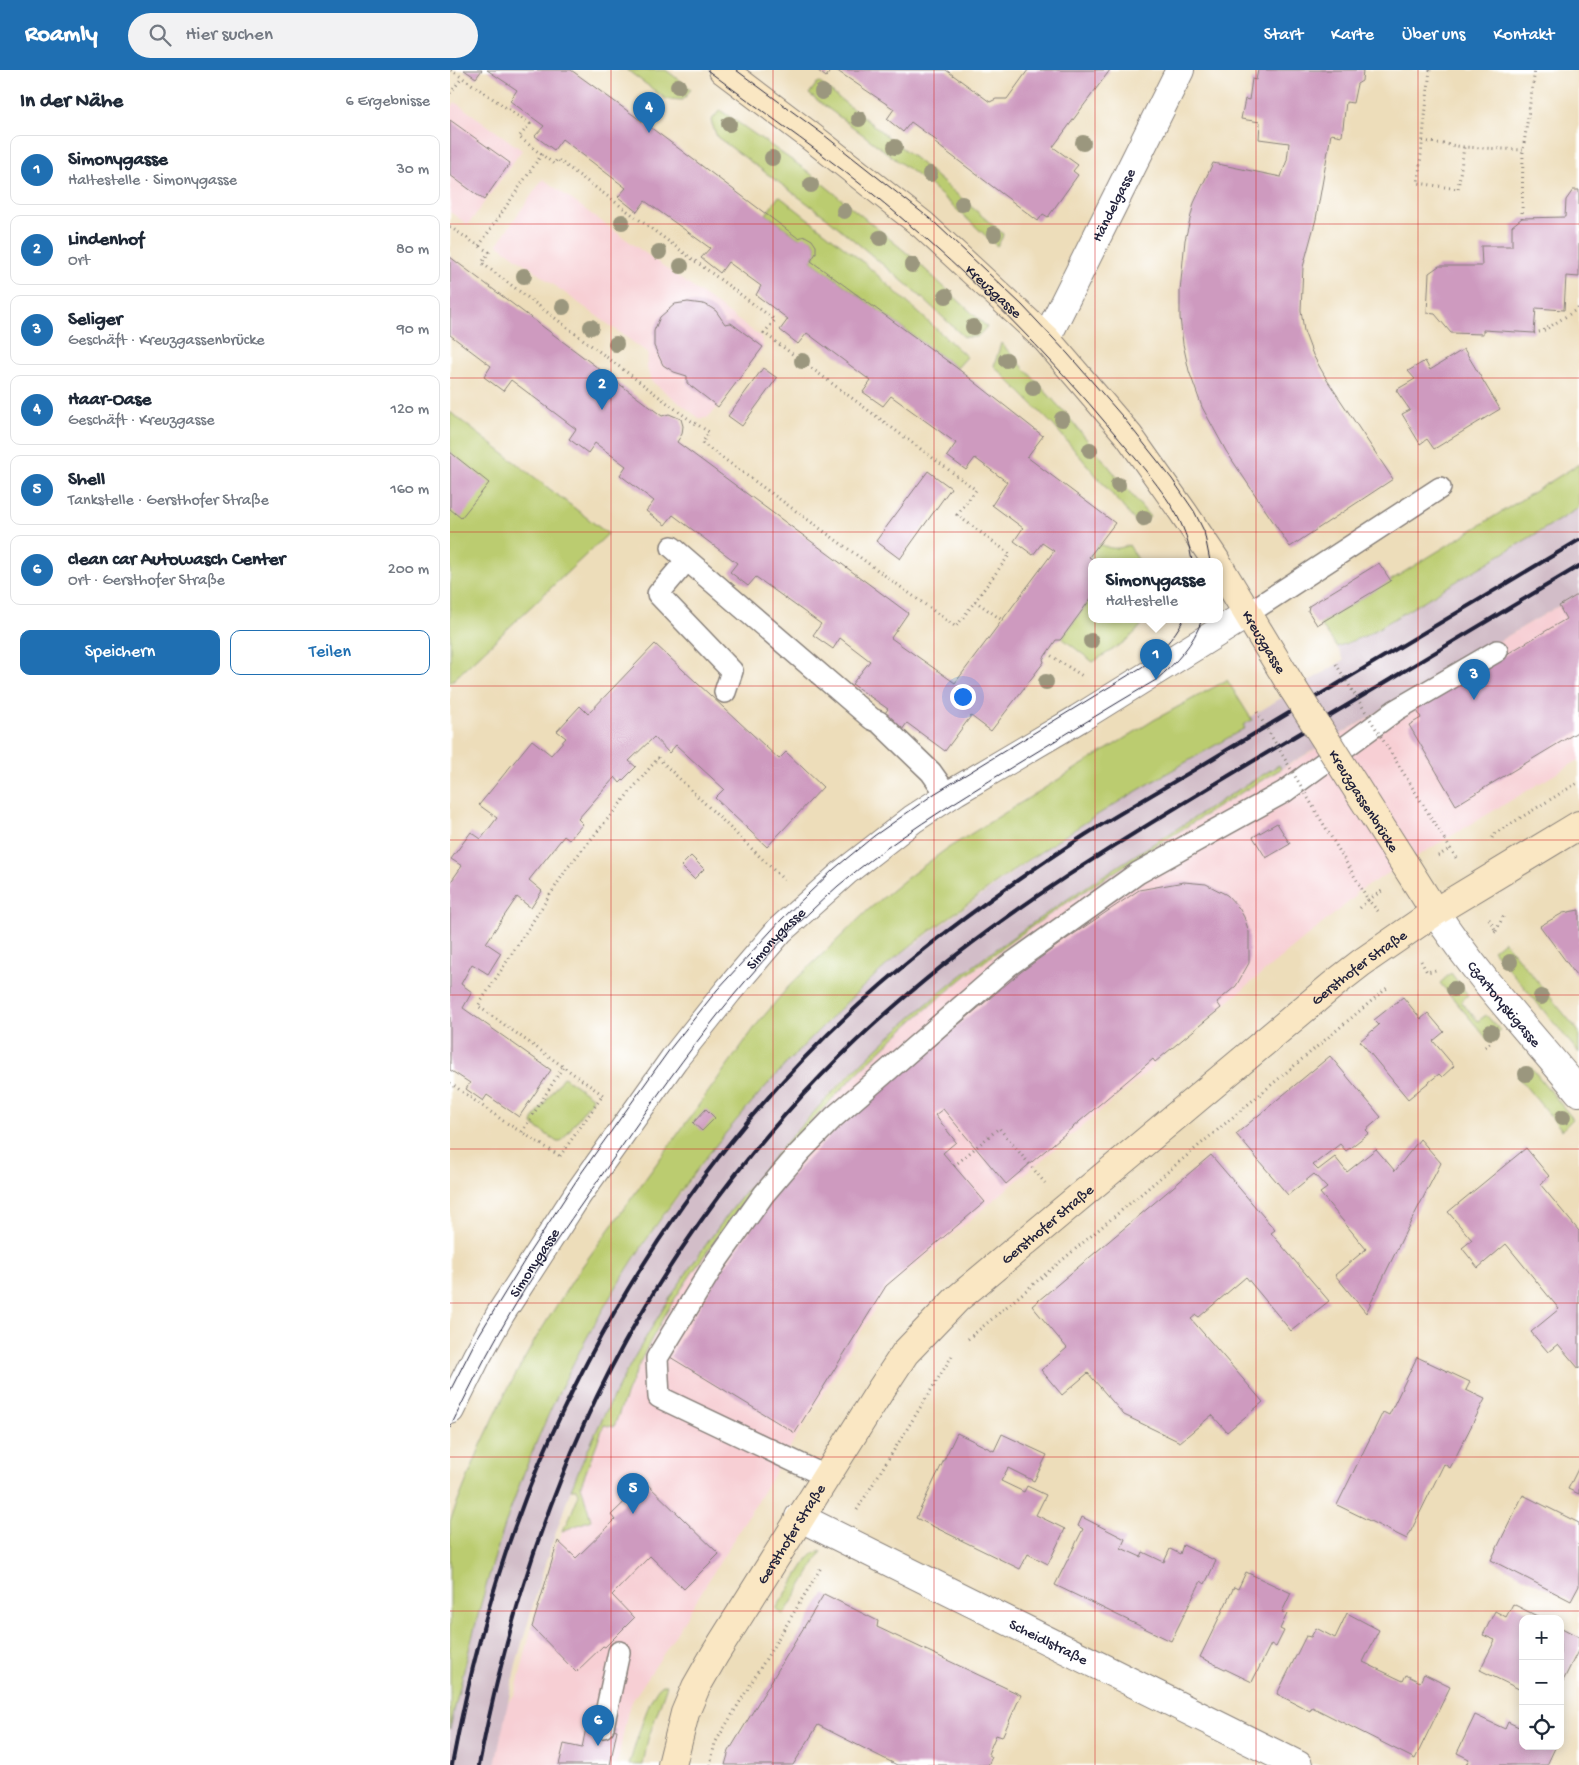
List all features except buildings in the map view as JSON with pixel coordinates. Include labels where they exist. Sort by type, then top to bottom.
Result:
[{"type":"main road","name":"Kreuzgasse","points":[[723,70],[922,225],[1046,339],[1129,436],[1184,512],[1214,558]]},
{"type":"main road","name":"Kreuzgasse","points":[[1223,573],[1294,690]]},
{"type":"main road","name":"Kreuzgassenbrücke","points":[[1294,690],[1435,912]]},
{"type":"main road","name":"Gersthofer Straße","points":[[672,1765],[685,1713],[696,1687],[799,1517],[905,1353],[957,1299],[1361,963],[1435,912],[1579,825]]},
{"type":"street","name":"Händelgasse","points":[[1046,339],[1180,70]]},
{"type":"street","name":"Simonygasse","points":[[450,1410],[476,1356],[501,1313],[578,1194],[674,1059],[780,930],[852,866],[914,819],[948,796],[1114,697],[1247,614]]},
{"type":"street","name":"Czartoryskigasse","points":[[1435,912],[1478,973],[1579,1092]]},
{"type":"street","name":"Scheidlstraße","points":[[799,1517],[1298,1765]]},
{"type":"lane","points":[[1247,614],[1440,488]]},
{"type":"lane","points":[[725,692],[732,671],[658,594],[680,553],[872,719],[879,722],[931,772],[948,796]]},
{"type":"lane","points":[[825,1476],[659,1398],[657,1358],[715,1263],[764,1194],[799,1153],[834,1117],[1008,966],[1138,874],[1284,792],[1396,710],[1498,650]]},
{"type":"lane","points":[[603,1727],[619,1652]]},
{"type":"path","points":[[450,227],[490,252],[482,262],[690,420],[709,432],[702,443],[956,627],[1010,554],[957,515],[976,490],[764,333],[775,320],[557,158],[554,164],[519,138],[530,124],[451,70]]},
{"type":"path","points":[[1430,70],[1418,183],[1458,189],[1464,147]]},
{"type":"path","points":[[1522,218],[1523,150],[1535,70]]},
{"type":"path","points":[[450,93],[462,78]]},
{"type":"path","points":[[1423,141],[1464,147],[1523,150]]},
{"type":"path","points":[[479,246],[542,154]]},
{"type":"path","points":[[1534,333],[1543,331],[1579,308]]},
{"type":"path","points":[[975,601],[1002,620]]},
{"type":"path","points":[[1047,653],[1114,697]]},
{"type":"path","points":[[1336,664],[1451,848]]},
{"type":"path","points":[[1257,712],[1368,900],[1360,908]]},
{"type":"path","points":[[450,1083],[560,1156],[603,1095],[478,1006],[568,867],[658,758],[784,880]]},
{"type":"path","points":[[1496,931],[1504,916]]},
{"type":"path","points":[[1420,961],[1451,935]]},
{"type":"path","points":[[964,1343],[1392,985]]},
{"type":"path","points":[[522,1132],[563,1067]]},
{"type":"path","points":[[954,1166],[999,1128],[1066,1208]]},
{"type":"path","points":[[855,1513],[956,1349]]},
{"type":"path","points":[[710,1765],[715,1742],[824,1564]]},
{"type":"shaded area","points":[[455,102],[522,150],[468,225],[450,212],[450,109]]},
{"type":"shaded area","points":[[543,179],[761,337],[763,347],[718,407],[707,418],[699,418],[651,381],[647,368],[648,353],[497,244]]},
{"type":"shaded area","points":[[1579,508],[1579,594],[1281,769],[1279,766],[1258,777],[1089,884],[982,959],[945,989],[844,1079],[799,1127],[761,1173],[640,1349],[603,1417],[571,1489],[545,1564],[516,1664],[495,1765],[450,1765],[450,1729],[470,1639],[499,1540],[519,1484],[553,1405],[584,1342],[624,1275],[660,1221],[714,1148],[792,1057],[894,959],[1052,844],[1128,796],[1245,728],[1243,725],[1252,720],[1250,717],[1344,660],[1337,647],[1378,629]]},
{"type":"shaded area","points":[[1579,594],[1579,760],[1355,893],[1356,896],[1155,1062],[1153,1067],[887,1289],[666,1650],[633,1700],[628,1711],[617,1765],[495,1765],[507,1703],[515,1694],[532,1627],[562,1531],[591,1520],[581,1485],[604,1425],[614,1427],[642,1357],[655,1332],[715,1240],[762,1177],[847,1082],[947,991],[1034,926],[1089,888],[1260,782]]},
{"type":"green space","points":[[627,70],[666,70],[691,89],[683,100],[666,99]]},
{"type":"green space","points":[[817,83],[820,83],[916,159],[1003,234],[997,246],[931,186],[809,94]]},
{"type":"green space","points":[[720,110],[806,170],[913,258],[987,327],[977,337],[964,337],[918,294],[826,217],[717,137],[711,121]]},
{"type":"green space","points":[[779,196],[862,261],[967,357],[957,368],[811,261],[816,252],[815,244],[808,238],[798,238],[766,214]]},
{"type":"green space","points":[[1001,343],[1066,414],[1150,517],[1139,526],[1054,426],[994,366]]},
{"type":"green space","points":[[450,412],[608,534],[450,683]]},
{"type":"green space","points":[[1579,464],[1579,508],[1367,635],[1337,647],[1320,624]]},
{"type":"green space","points":[[1099,544],[1114,548],[1129,545],[1137,558],[1090,558],[1089,557]]},
{"type":"green space","points":[[1088,602],[1088,623],[1143,623],[1129,638],[1093,662],[1062,638]]},
{"type":"green space","points":[[1227,680],[1252,720],[1243,725],[1245,728],[1074,829],[1010,873],[894,959],[839,1010],[774,1077],[729,1129],[686,1184],[646,1241],[609,1299],[575,1360],[545,1422],[519,1486],[498,1546],[472,1637],[450,1729],[450,1521],[481,1445],[505,1394],[536,1338],[576,1275],[758,1023],[789,986],[868,910],[945,850],[1154,720]]},
{"type":"green space","points":[[1279,765],[1281,769],[1085,891],[990,957],[915,1019],[859,1072],[805,1128],[731,1219],[680,1290],[643,1357],[614,1427],[604,1425],[581,1485],[591,1520],[562,1531],[567,1524],[579,1494],[577,1489],[571,1489],[605,1413],[646,1338],[691,1266],[742,1196],[797,1131],[856,1069],[919,1011],[984,958],[1096,881]]},
{"type":"green space","points":[[1504,941],[1579,1032],[1579,1053],[1493,950]]},
{"type":"green space","points":[[1451,973],[1468,995],[1461,1002],[1478,1021],[1486,1015],[1500,1030],[1488,1040],[1440,983]]},
{"type":"green space","points":[[1530,1066],[1573,1119],[1562,1130],[1517,1076]]},
{"type":"green space","points":[[564,1077],[592,1097],[561,1142],[557,1142],[532,1124]]},
{"type":"green space","points":[[822,1551],[784,1615],[776,1609],[808,1559],[813,1554]]},
{"type":"green space","points":[[662,1685],[667,1685],[648,1739],[643,1765],[629,1765],[638,1734],[652,1698],[657,1689]]},
{"type":"tram line","points":[[707,70],[869,191],[951,261],[1008,316],[1063,374],[1162,491],[1183,528],[1188,540],[1191,558]]},
{"type":"tram line","points":[[736,70],[824,135],[934,222],[1022,305],[1122,416],[1172,479],[1194,511],[1204,531],[1209,558]]},
{"type":"tram line","points":[[450,1391],[476,1340],[531,1250],[582,1172],[670,1049],[717,990],[781,920],[834,869],[874,836],[934,794],[1142,667],[1166,645],[1181,623]]},
{"type":"tram line","points":[[450,1428],[476,1375],[505,1323],[560,1236],[669,1079],[721,1011],[777,946],[838,886],[901,838],[990,781],[1156,680],[1184,652],[1201,623]]},
{"type":"railway","points":[[452,1765],[477,1650],[499,1574],[539,1464],[570,1396],[604,1331],[642,1267],[683,1205],[728,1146],[776,1089],[827,1035],[881,985],[955,925],[1032,870],[1085,835],[1191,771],[1579,540]]},
{"type":"railway","points":[[479,1765],[513,1620],[535,1549],[561,1479],[590,1412],[623,1346],[660,1283],[701,1221],[746,1162],[794,1105],[844,1052],[898,1003],[981,936],[1024,905],[1113,846],[1579,566]]},
{"type":"place","name":"Haar-Oase","points":[[649,133]]},
{"type":"place","name":"Lindenhof","points":[[602,410]]},
{"type":"place","name":"Simonygasse","points":[[1156,680]]},
{"type":"place","name":"Seliger","points":[[1474,700]]},
{"type":"place","name":"Shell","points":[[633,1514]]},
{"type":"place","name":"clean car Autowasch Center","points":[[598,1746]]}]
